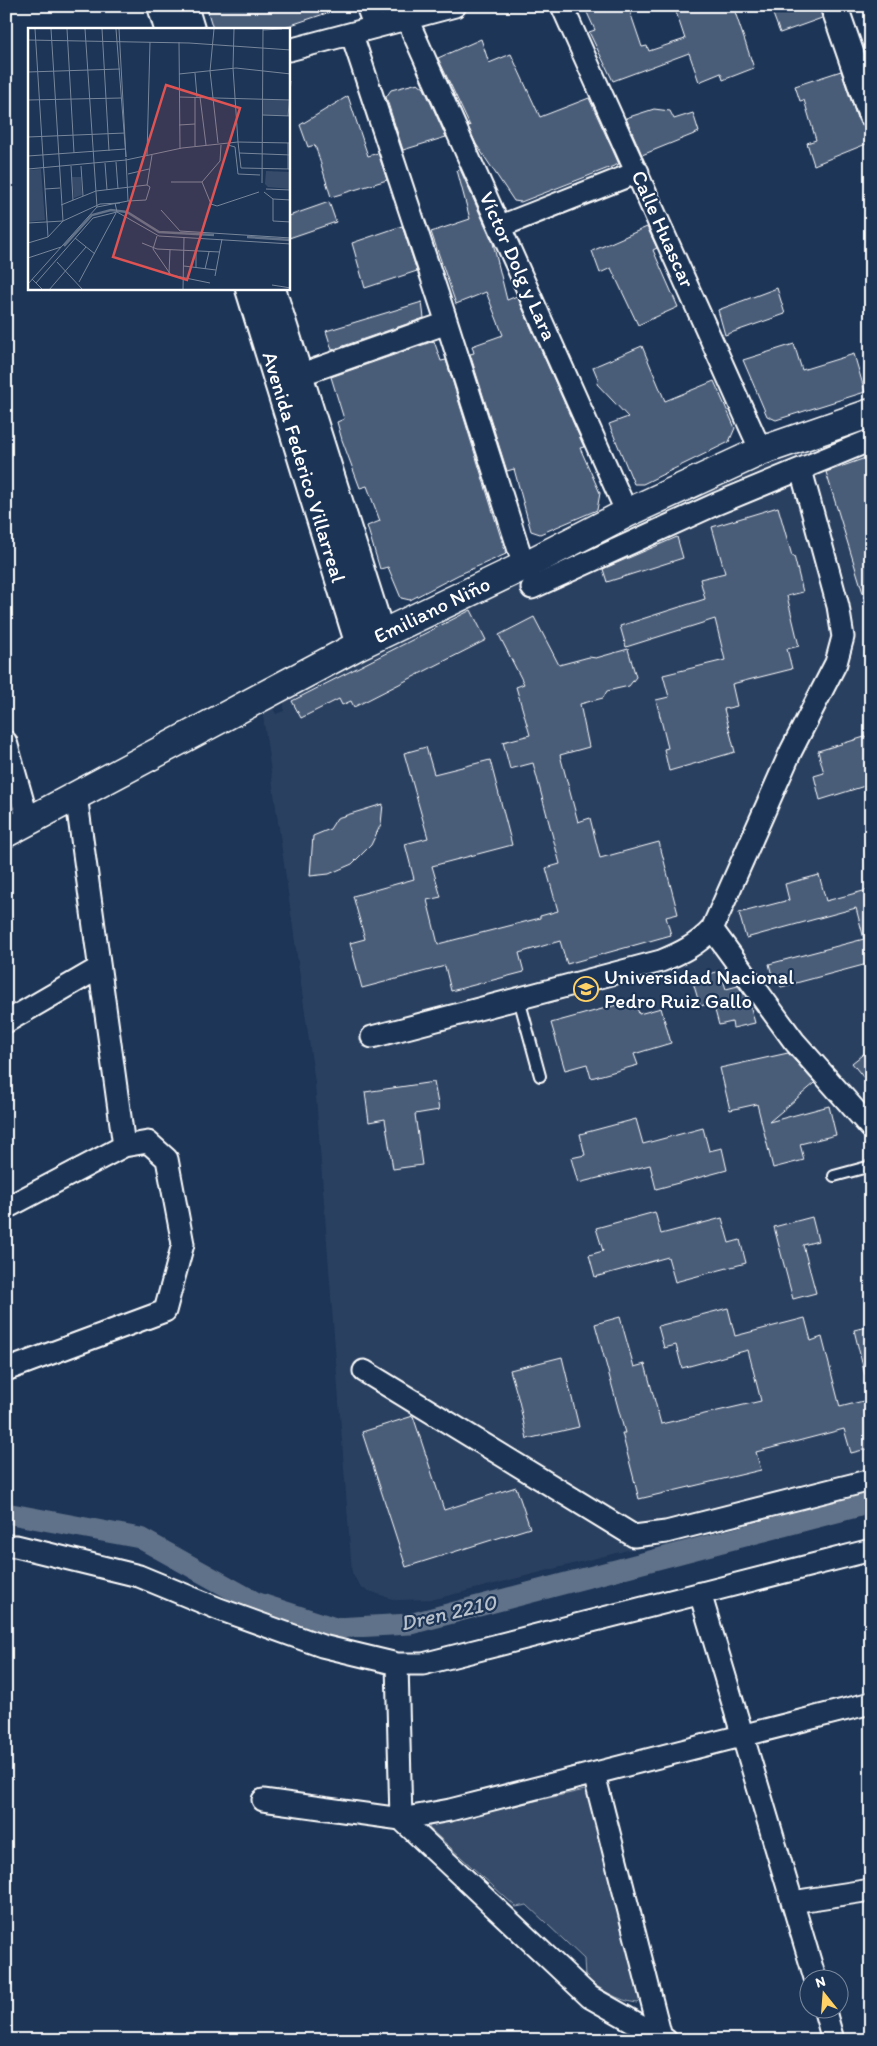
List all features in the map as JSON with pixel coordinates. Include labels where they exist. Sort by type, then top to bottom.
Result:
[{"type":"main road","name":"Emiliano Niño","points":[[17,826],[370,640],[528,577],[627,513],[761,451],[871,413]]},
{"type":"street","points":[[161,6],[168,28]]},
{"type":"street","points":[[184,6],[191,28]]},
{"type":"street","points":[[367,6],[375,27]]},
{"type":"street","points":[[290,50],[352,35],[375,27],[456,6]]},
{"type":"street","name":"Calle Huascar","points":[[562,6],[638,172],[761,451]]},
{"type":"street","points":[[834,6],[870,110]]},
{"type":"street","name":"Víctor Dolg y Lara","points":[[407,19],[627,513]]},
{"type":"street","points":[[352,35],[528,577],[716,504],[871,440]]},
{"type":"street","points":[[500,226],[638,172]]},
{"type":"street","name":"Avenida Federico Villarreal","points":[[249,290],[288,379],[370,640]]},
{"type":"street","name":"Avenida Federico Villarreal","points":[[272,290],[288,379]]},
{"type":"street","points":[[288,379],[447,323]]},
{"type":"street","points":[[372,1038],[661,961],[684,952],[701,941],[712,929],[791,751],[836,663],[842,637],[838,606],[801,470]]},
{"type":"street","points":[[6,742],[17,826]]},
{"type":"street","points":[[76,794],[124,1146]]},
{"type":"street","points":[[712,929],[794,1042],[871,1128]]},
{"type":"street","points":[[6,1022],[100,968]]},
{"type":"street","points":[[6,1208],[124,1146],[148,1142],[167,1159],[183,1244],[165,1311],[6,1370]]},
{"type":"street","points":[[364,1371],[634,1536],[666,1532],[871,1480]]},
{"type":"street","points":[[6,1546],[16,1546],[139,1576],[219,1609],[322,1646],[397,1664],[423,1664],[871,1550]]},
{"type":"street","points":[[700,1593],[812,1968]]},
{"type":"street","points":[[397,1664],[401,1819],[590,1997],[664,2038]]},
{"type":"street","points":[[264,1800],[401,1819],[450,1810],[871,1703]]},
{"type":"street","points":[[594,1774],[664,2038]]},
{"type":"street","points":[[792,1902],[871,1890]]},
{"type":"street","points":[[827,2018],[833,2040]]},
{"type":"lane","points":[[519,999],[540,1076]]},
{"type":"lane","points":[[834,1176],[871,1166]]},
{"type":"shaded area","name":"Universidad Nacional Pedro Ruiz Gallo","points":[[871,420],[871,1488],[435,1599],[395,1600],[361,1588],[352,1573],[315,1083],[262,708],[270,703],[276,714],[284,711],[284,696],[512,581],[519,587],[543,574],[540,568],[761,451]]},
{"type":"shaded area","points":[[585,1790],[591,1796],[642,1998],[637,2003],[623,2000],[610,1994],[585,1977],[584,1959],[527,1905],[516,1907],[429,1828],[430,1824]]},
{"type":"building","points":[[206,6],[335,6],[336,10],[282,28],[213,28]]},
{"type":"building","points":[[584,6],[628,6],[642,47],[647,46],[649,51],[685,39],[674,6],[733,6],[754,68],[723,80],[721,73],[699,82],[689,53],[613,81],[589,32],[595,30]]},
{"type":"building","points":[[770,6],[819,6],[822,18],[780,33]]},
{"type":"building","points":[[481,39],[489,63],[511,54],[540,117],[589,98],[619,164],[521,202],[514,201],[476,144],[467,124],[470,126],[438,58]]},
{"type":"building","points":[[841,71],[857,118],[865,126],[871,142],[814,165],[807,143],[816,140],[804,100],[800,101],[795,86]]},
{"type":"building","points":[[418,83],[424,88],[446,137],[403,150],[386,97],[391,90]]},
{"type":"building","points":[[348,96],[368,156],[378,153],[387,180],[331,197],[315,145],[308,147],[300,125]]},
{"type":"building","points":[[654,109],[670,111],[674,119],[693,113],[699,132],[642,155],[626,118]]},
{"type":"building","points":[[460,169],[493,243],[507,300],[517,296],[584,447],[580,448],[600,493],[597,510],[540,534],[531,531],[514,469],[507,471],[470,354],[474,353],[472,346],[503,335],[486,292],[456,304],[431,232],[470,219],[457,170]]},
{"type":"building","points":[[329,202],[336,222],[290,238],[290,216]]},
{"type":"building","points":[[402,226],[417,271],[365,288],[352,243]]},
{"type":"building","points":[[647,227],[657,248],[653,250],[678,307],[638,325],[611,268],[600,273],[592,251]]},
{"type":"building","points":[[777,288],[785,314],[725,335],[718,310]]},
{"type":"building","points":[[422,302],[424,318],[332,350],[326,331]]},
{"type":"building","points":[[434,341],[441,361],[446,360],[506,554],[458,575],[410,600],[401,598],[388,567],[380,569],[367,526],[380,521],[367,486],[360,488],[342,440],[337,422],[344,419],[331,377]]},
{"type":"building","points":[[794,344],[802,370],[854,354],[865,392],[776,420],[767,416],[743,360]]},
{"type":"building","points":[[642,346],[665,401],[714,381],[735,428],[729,442],[643,484],[634,484],[609,424],[628,417],[597,384],[598,379],[593,367]]},
{"type":"building","points":[[871,456],[871,605],[867,606],[826,472]]},
{"type":"building","points":[[778,507],[792,556],[794,556],[803,592],[787,596],[799,646],[787,649],[792,669],[732,684],[737,706],[724,709],[735,752],[669,771],[664,749],[668,748],[656,700],[669,697],[663,675],[725,660],[715,619],[626,647],[620,626],[705,599],[700,579],[725,573],[712,527]]},
{"type":"building","points":[[677,537],[683,558],[607,582],[603,569]]},
{"type":"building","points":[[471,610],[486,640],[354,707],[351,701],[342,705],[339,699],[301,718],[292,701]]},
{"type":"building","points":[[534,617],[559,665],[589,657],[596,658],[628,649],[636,677],[629,686],[607,691],[603,698],[580,704],[589,747],[560,755],[578,822],[590,818],[600,858],[659,842],[678,914],[666,917],[671,935],[567,964],[560,941],[519,953],[524,972],[451,991],[445,966],[362,988],[350,943],[365,939],[353,896],[414,879],[405,844],[428,838],[404,753],[426,747],[434,774],[490,760],[512,845],[432,866],[441,897],[427,900],[438,944],[540,918],[540,916],[558,911],[546,868],[560,864],[533,763],[510,769],[503,742],[530,735],[516,687],[524,684],[499,635]]},
{"type":"building","points":[[871,735],[871,784],[820,800],[814,776],[824,773],[818,751]]},
{"type":"building","points":[[383,804],[381,824],[371,845],[352,864],[329,874],[310,876],[313,836],[330,829],[337,818]]},
{"type":"building","points":[[819,875],[826,901],[871,889],[871,963],[781,987],[779,982],[774,983],[769,964],[864,939],[856,908],[746,938],[739,913],[789,900],[785,884]]},
{"type":"building","points":[[720,971],[726,989],[738,986],[749,1001],[755,1023],[733,1028],[732,1022],[719,1025],[713,1003],[700,1006],[692,979]]},
{"type":"building","points":[[635,1000],[639,1014],[661,1008],[671,1043],[634,1054],[638,1065],[591,1078],[587,1064],[565,1070],[551,1023]]},
{"type":"building","points":[[871,1048],[871,1087],[852,1063]]},
{"type":"building","points":[[788,1053],[815,1083],[769,1122],[829,1106],[836,1135],[800,1144],[804,1160],[773,1168],[757,1104],[730,1110],[720,1068]]},
{"type":"building","points":[[434,1082],[439,1110],[415,1114],[422,1165],[393,1169],[385,1119],[369,1122],[365,1092]]},
{"type":"building","points":[[636,1119],[643,1144],[703,1128],[709,1151],[722,1148],[727,1170],[656,1189],[650,1165],[578,1183],[571,1158],[585,1155],[580,1134]]},
{"type":"building","points":[[655,1212],[661,1234],[722,1218],[729,1243],[740,1240],[746,1263],[675,1282],[668,1257],[595,1277],[589,1255],[603,1251],[596,1228]]},
{"type":"building","points":[[812,1217],[818,1241],[803,1245],[816,1293],[793,1299],[774,1227]]},
{"type":"building","points":[[728,1308],[735,1336],[805,1318],[811,1341],[822,1337],[840,1407],[871,1399],[871,1448],[851,1453],[844,1429],[756,1452],[761,1470],[639,1499],[622,1433],[625,1433],[595,1324],[620,1317],[634,1367],[645,1364],[661,1424],[761,1401],[748,1350],[682,1368],[676,1345],[664,1348],[658,1326]]},
{"type":"building","points":[[871,1326],[871,1374],[865,1375],[854,1330]]},
{"type":"building","points":[[562,1357],[579,1427],[527,1439],[510,1370]]},
{"type":"building","points":[[413,1416],[444,1510],[516,1487],[530,1528],[406,1567],[362,1432]]},
{"type":"waterway","name":"Dren 2210","points":[[6,1513],[140,1538],[255,1602],[335,1628],[410,1624],[871,1503]]},
{"type":"place","name":"Universidad Nacional Pedro Ruiz Gallo","points":[[586,989]]}]
